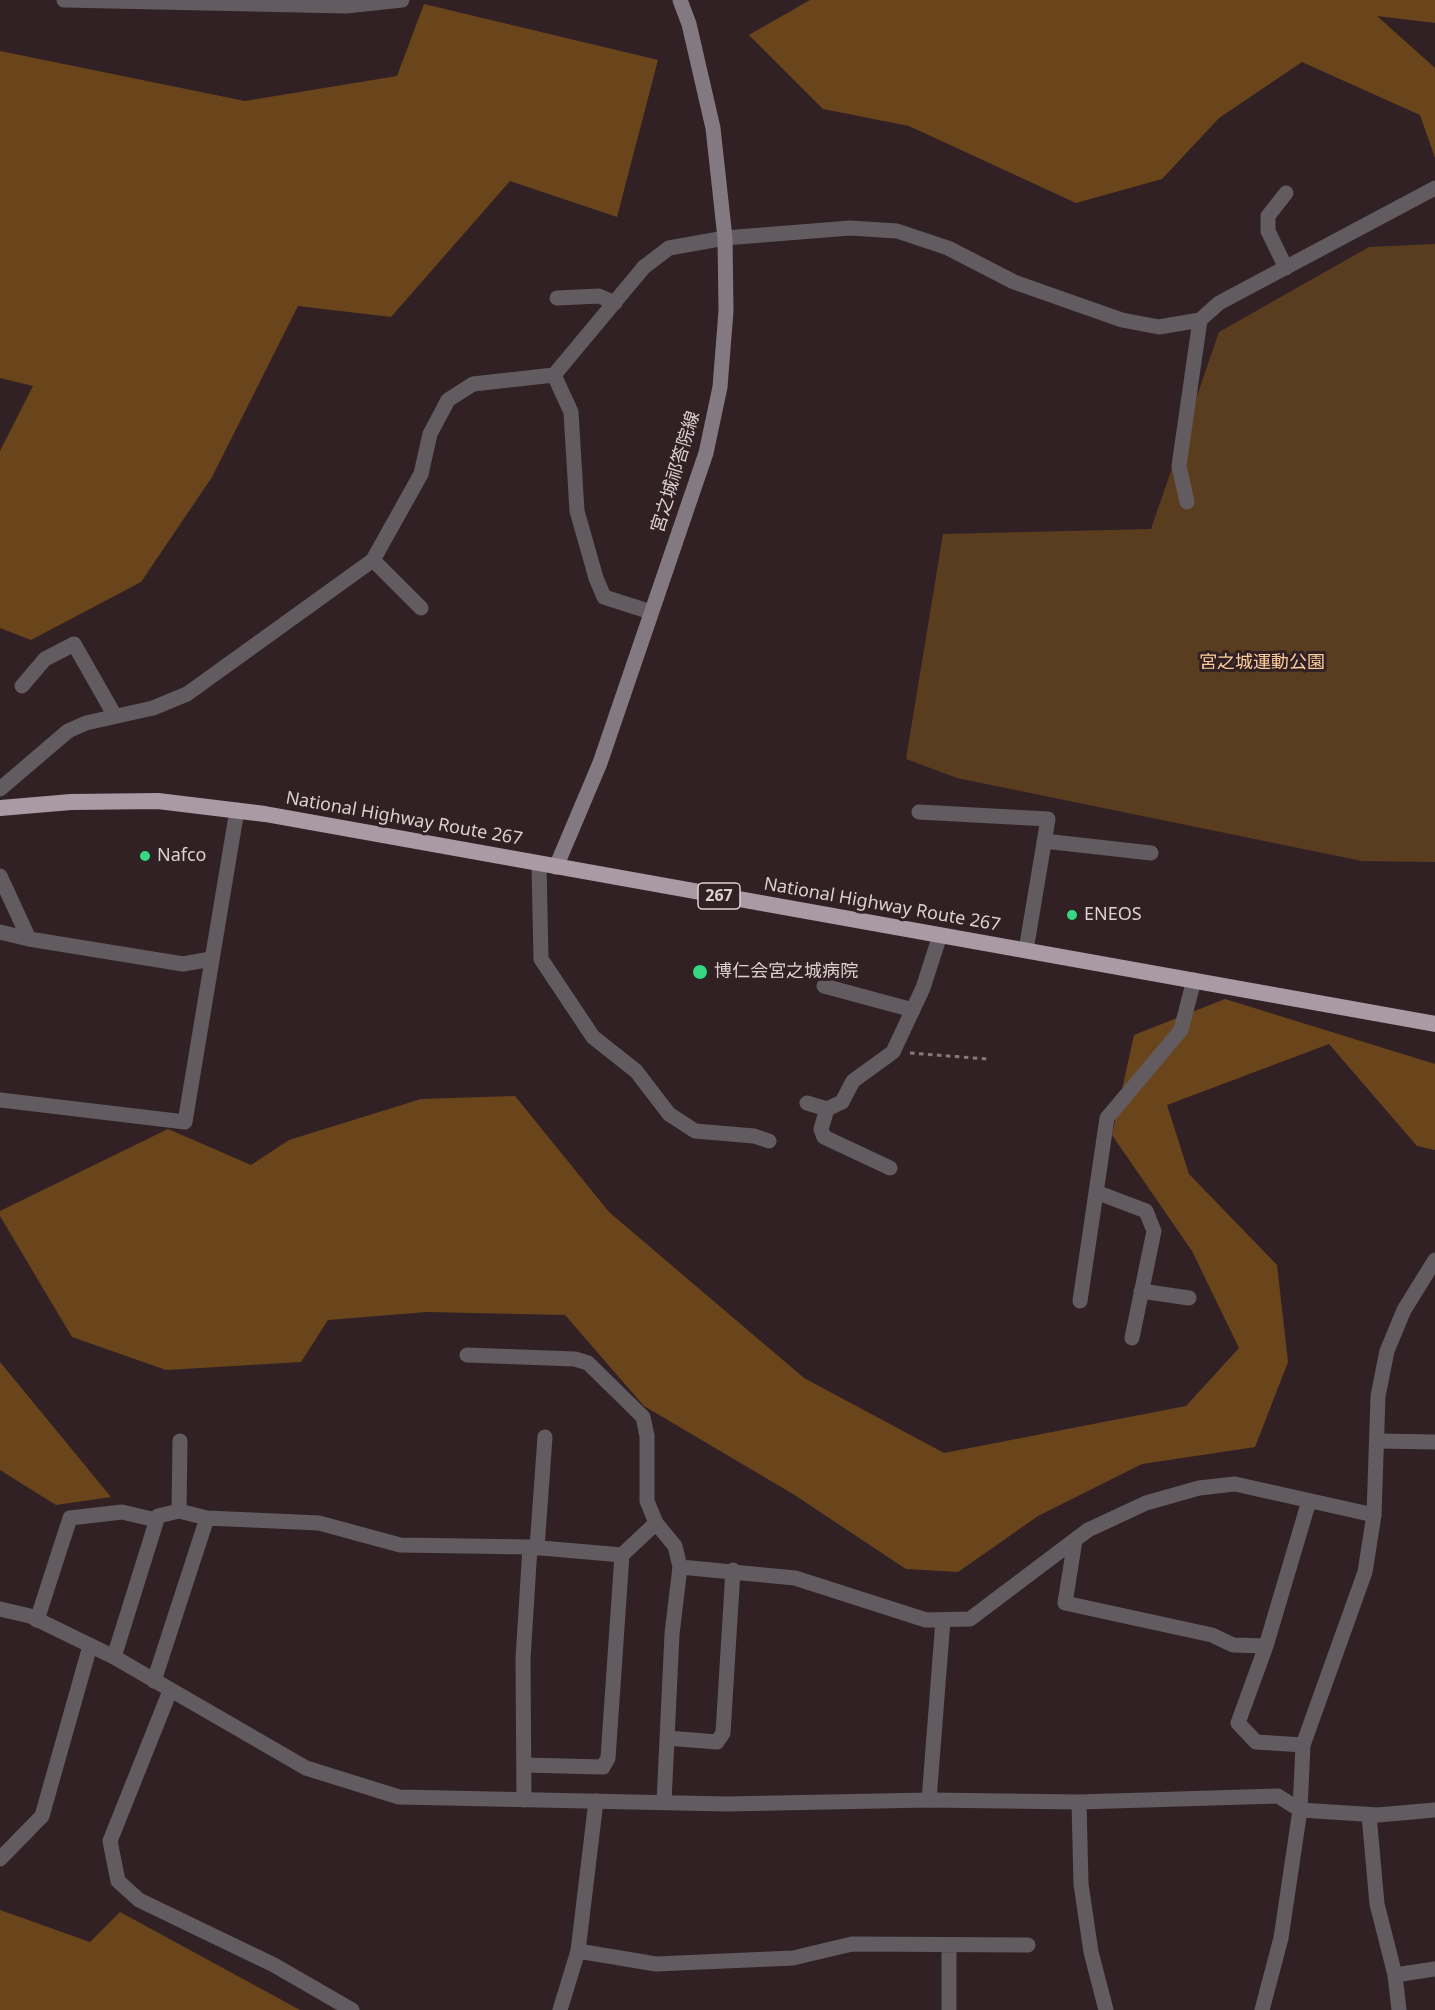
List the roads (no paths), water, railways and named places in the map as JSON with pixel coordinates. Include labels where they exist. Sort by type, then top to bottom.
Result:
[{"type":"highway","name":"National Highway Route 267","points":[[0,808],[112,800],[158,801],[237,810],[1435,1024]]},
{"type":"main road","name":"宮之城祁答院線","points":[[556,867],[600,763],[706,453],[720,387],[726,311],[725,238],[713,128],[689,24],[680,0]]},
{"type":"street","points":[[64,0],[225,1],[346,6],[402,0]]},
{"type":"street","points":[[0,789],[68,731],[86,723],[153,708],[187,694],[373,560],[421,474],[430,434],[448,400],[472,384],[554,375],[644,267],[669,248],[725,238],[850,228],[897,231],[948,248],[1014,282],[1122,320],[1159,327],[1200,320],[1219,303],[1435,188]]},
{"type":"street","points":[[1286,193],[1268,216],[1268,231],[1286,268]]},
{"type":"street","points":[[557,298],[599,296],[615,303]]},
{"type":"street","points":[[1187,502],[1179,466],[1200,320]]},
{"type":"street","points":[[554,375],[571,412],[577,512],[596,578],[604,597],[651,612]]},
{"type":"street","points":[[373,560],[421,608]]},
{"type":"street","points":[[22,686],[45,659],[74,644],[115,716]]},
{"type":"street","points":[[0,1100],[185,1122],[237,810]]},
{"type":"street","points":[[919,812],[1047,819],[1026,950]]},
{"type":"street","points":[[1044,841],[1151,853]]},
{"type":"street","points":[[539,864],[541,959],[593,1036],[636,1071],[669,1114],[695,1131],[754,1136],[769,1141]]},
{"type":"street","points":[[0,876],[29,939]]},
{"type":"street","points":[[0,932],[29,939],[183,964],[211,959]]},
{"type":"street","points":[[807,1103],[827,1109],[842,1102],[853,1081],[893,1052],[923,988],[940,935]]},
{"type":"street","points":[[1080,1301],[1107,1118],[1181,1030],[1194,980]]},
{"type":"street","points":[[824,986],[913,1010]]},
{"type":"street","points":[[827,1109],[821,1129],[824,1137],[890,1168]]},
{"type":"street","points":[[1096,1192],[1146,1211],[1154,1231],[1132,1338]]},
{"type":"street","points":[[1262,2010],[1281,1938],[1300,1810],[1303,1745],[1365,1572],[1374,1515],[1378,1396],[1387,1351],[1404,1310],[1435,1260]]},
{"type":"street","points":[[1142,1291],[1189,1298]]},
{"type":"street","points":[[467,1355],[576,1359],[588,1364],[643,1417],[647,1436],[647,1501],[656,1523],[675,1546],[680,1567],[672,1634],[664,1802]]},
{"type":"street","points":[[524,1800],[523,1659],[545,1437]]},
{"type":"street","points":[[179,1511],[180,1441]]},
{"type":"street","points":[[1378,1441],[1435,1442]]},
{"type":"street","points":[[680,1567],[733,1570],[795,1578],[926,1620],[970,1619],[1088,1530],[1146,1503],[1199,1488],[1235,1484],[1374,1515]]},
{"type":"street","points":[[1303,1745],[1256,1742],[1238,1723],[1266,1646],[1309,1501]]},
{"type":"street","points":[[114,1657],[156,1520],[158,1516],[179,1511],[207,1518],[319,1524],[400,1545],[534,1548],[622,1555]]},
{"type":"street","points":[[37,1620],[70,1518],[122,1512],[156,1520]]},
{"type":"street","points":[[154,1681],[207,1518]]},
{"type":"street","points":[[524,1766],[603,1767],[608,1758],[622,1555],[656,1523]]},
{"type":"street","points":[[1075,1540],[1065,1603],[1212,1635],[1233,1645],[1266,1646]]},
{"type":"street","points":[[667,1738],[717,1742],[723,1733],[733,1570]]},
{"type":"street","points":[[0,1609],[37,1620],[114,1657],[306,1768],[399,1797],[726,1804],[929,1800],[1079,1802],[1278,1796],[1300,1810],[1370,1815],[1435,1810]]},
{"type":"street","points":[[929,1800],[943,1620]]},
{"type":"street","points":[[0,1859],[42,1816],[90,1646]]},
{"type":"street","points":[[171,1691],[110,1841],[118,1881],[139,1900],[274,1965],[352,2010]]},
{"type":"street","points":[[560,2010],[578,1951],[596,1801]]},
{"type":"street","points":[[1079,1802],[1081,1884],[1091,1952],[1106,2010]]},
{"type":"street","points":[[1370,1815],[1377,1904],[1395,1975],[1399,2010]]},
{"type":"street","points":[[578,1951],[656,1964],[793,1958],[852,1944],[1028,1945]]},
{"type":"street","points":[[949,1944],[949,2010]]},
{"type":"street","points":[[1395,1975],[1435,1969]]},
{"type":"place","name":"Nafco","points":[[145,856]]},
{"type":"place","name":"ENEOS","points":[[1072,915]]},
{"type":"place","name":"博仁会宮之城病院","points":[[700,972]]},
{"type":"park label","name":"宮之城運動公園","points":[[1262,663]]}]
